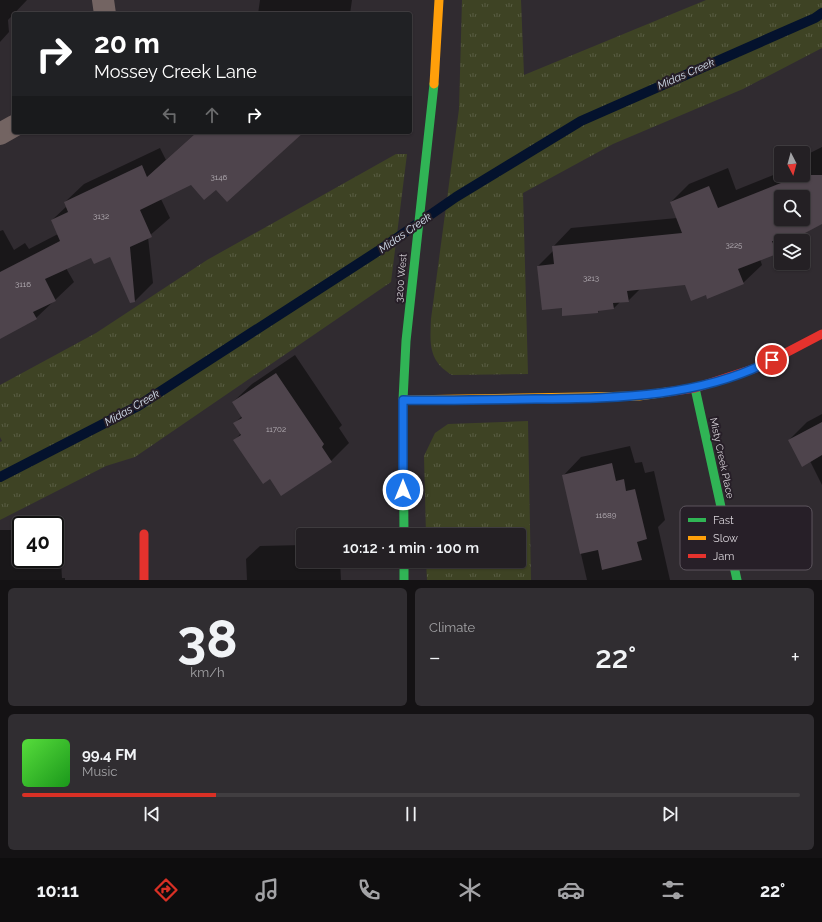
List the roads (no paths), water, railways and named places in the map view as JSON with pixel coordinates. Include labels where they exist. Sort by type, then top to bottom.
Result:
[{"type":"street","points":[[103,0],[105,12]]},
{"type":"street","name":"3200 West","points":[[404,528],[403,400],[415,248],[433,97],[439,0]]},
{"type":"street","points":[[0,134],[12,127]]},
{"type":"street","points":[[403,400],[632,397],[695,388],[759,367],[822,334]]},
{"type":"street","name":"Misty Creek Place","points":[[695,388],[721,506]]},
{"type":"street","points":[[144,534],[144,580]]},
{"type":"street","points":[[404,568],[404,580]]},
{"type":"street","name":"Misty Creek Place","points":[[735,570],[737,580]]},
{"type":"waterway","name":"Midas Creek","points":[[0,477],[138,406],[378,251],[456,197],[581,121],[815,18],[822,13]]}]
